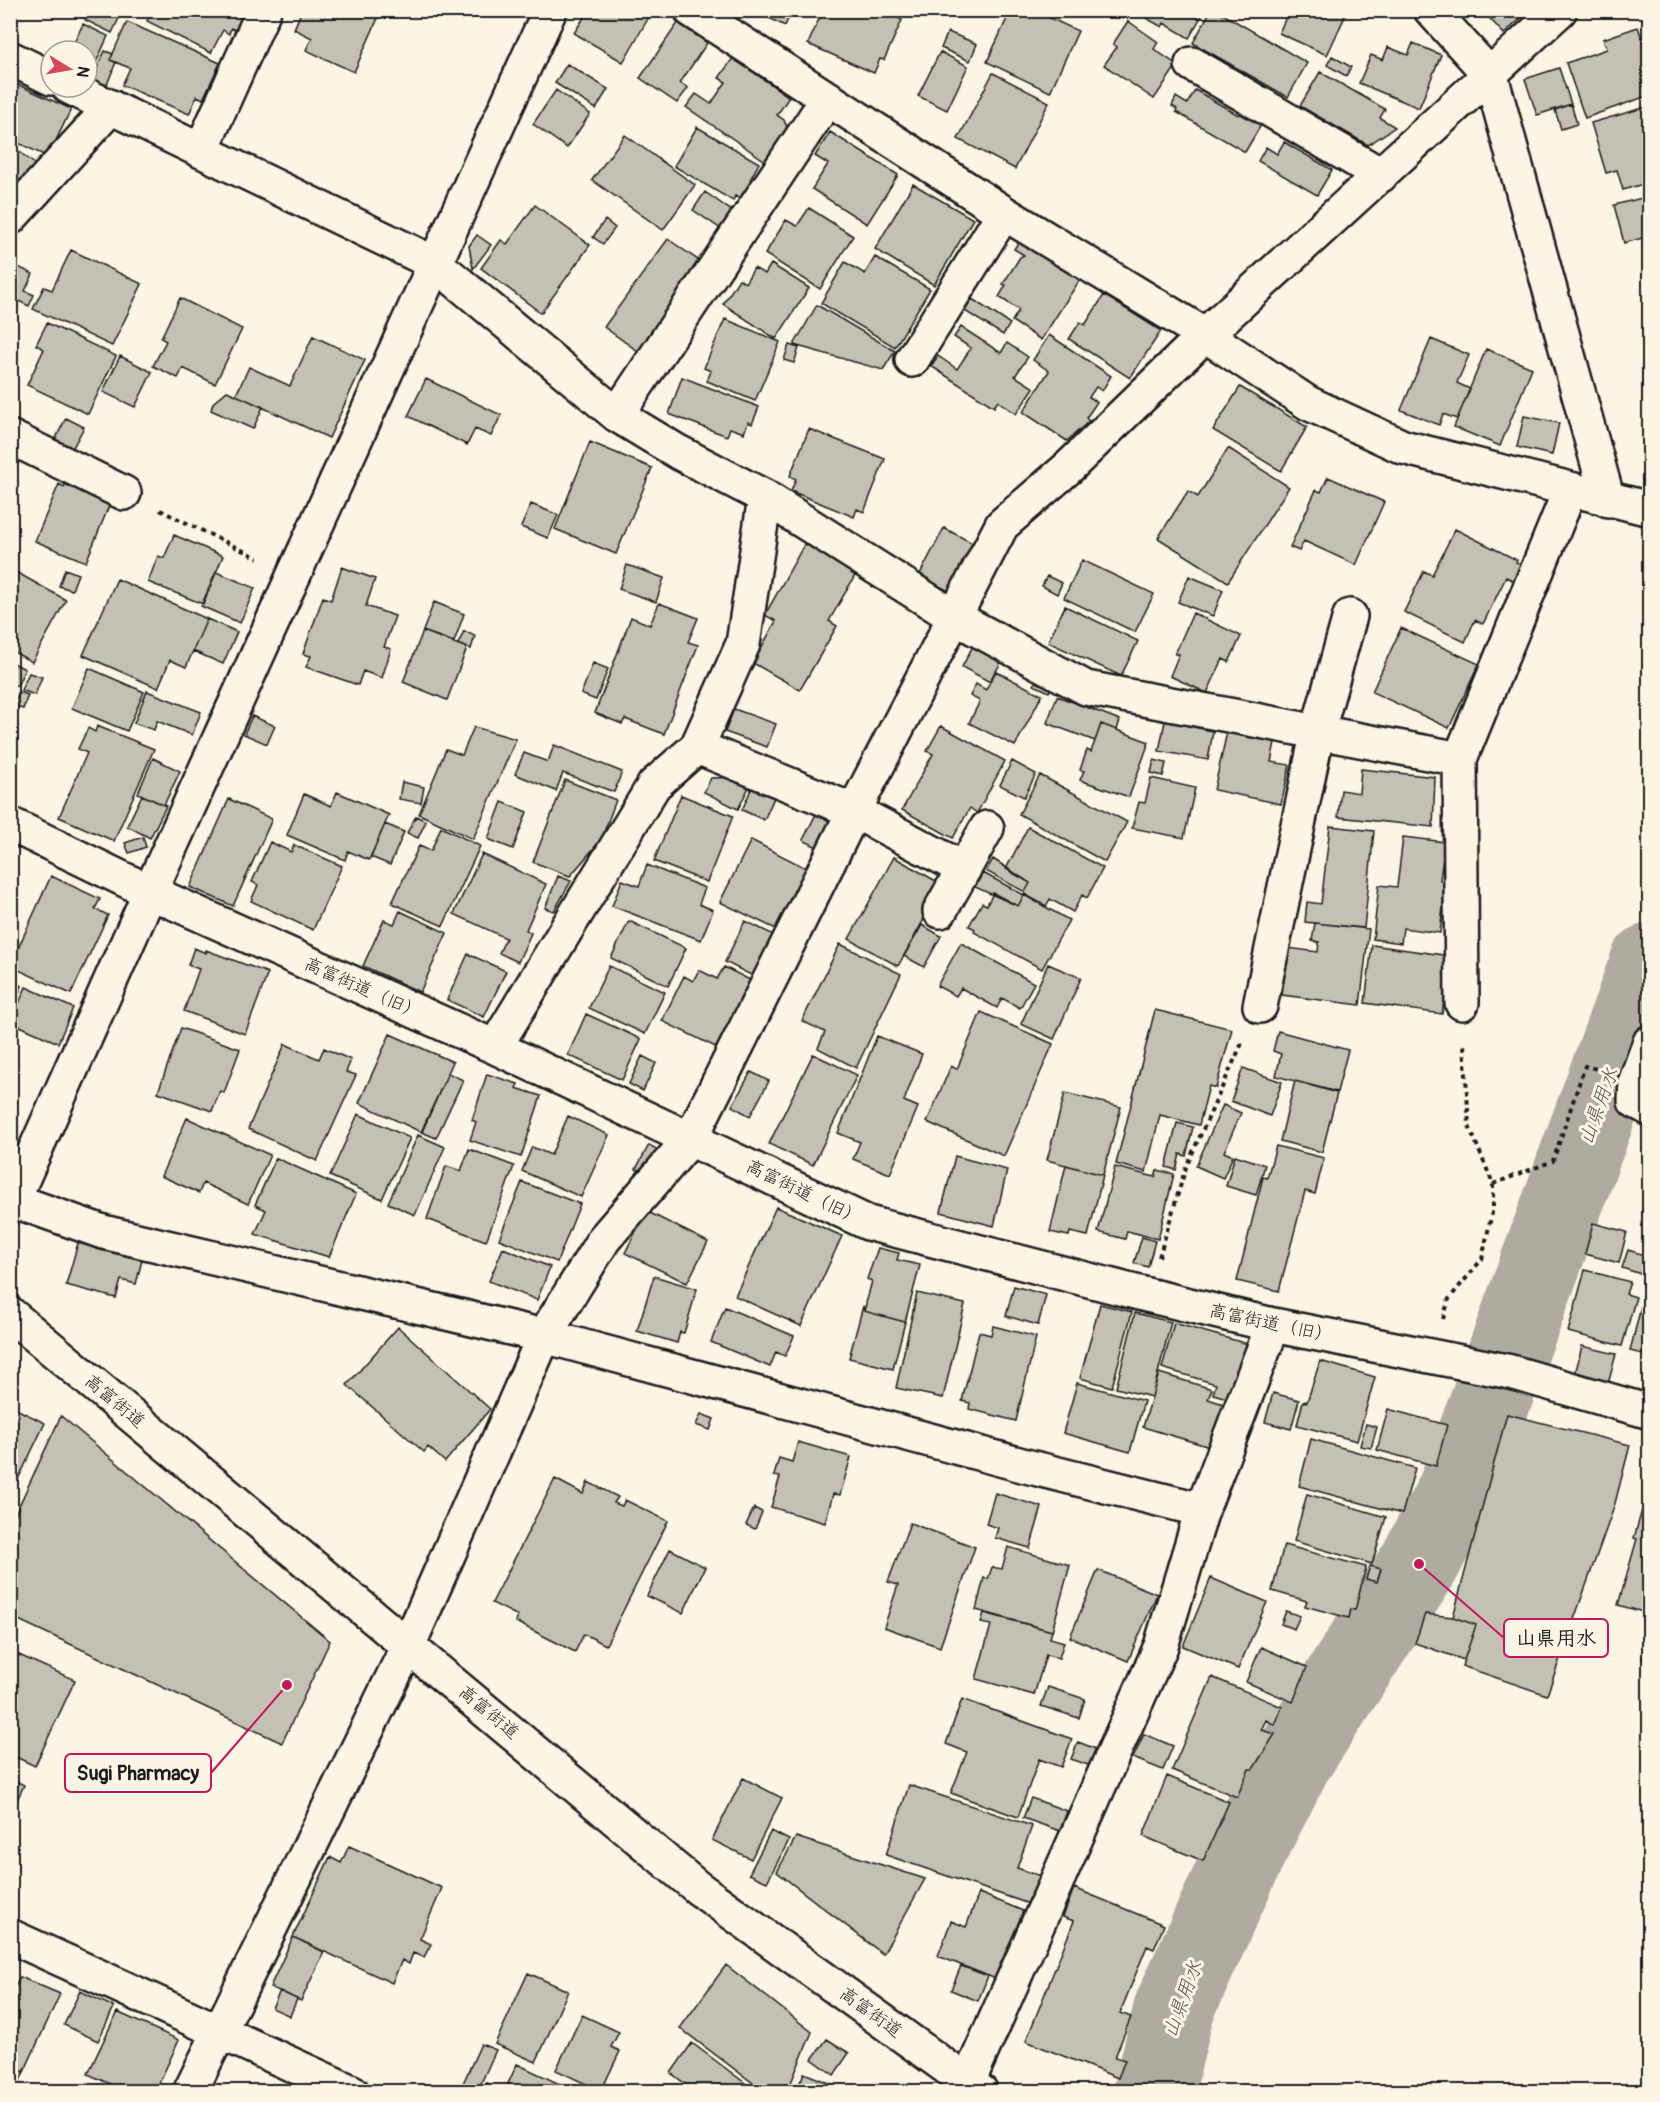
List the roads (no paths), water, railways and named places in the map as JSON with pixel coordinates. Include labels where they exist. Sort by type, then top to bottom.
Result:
[{"type":"street","points":[[201,151],[264,10]]},
{"type":"street","points":[[550,10],[12,1202],[103,1232],[544,1336],[1026,1466],[1202,1510]]},
{"type":"street","points":[[691,10],[1004,213],[1205,335],[1308,403],[1403,447],[1650,509]]},
{"type":"street","points":[[1431,10],[1491,76],[1608,500]]},
{"type":"street","points":[[190,2091],[409,1644],[544,1336],[604,1239],[691,1138],[854,811],[956,618],[1002,525],[1068,468],[1205,335],[1491,76],[1560,10]]},
{"type":"street","points":[[10,58],[39,72]]},
{"type":"street","points":[[1192,64],[1381,175]]},
{"type":"street","points":[[617,415],[828,98]]},
{"type":"street","points":[[94,99],[436,264],[617,415],[678,452],[765,497],[956,618],[1086,688],[1318,730],[1460,759]]},
{"type":"street","points":[[10,218],[111,107]]},
{"type":"street","points":[[912,360],[1004,213]]},
{"type":"street","points":[[10,437],[124,493]]},
{"type":"street","points":[[1462,1003],[1460,759],[1570,490]]},
{"type":"street","points":[[495,1047],[654,785],[697,747],[743,644],[765,497]]},
{"type":"street","points":[[1260,1006],[1318,730],[1350,616]]},
{"type":"street","points":[[697,747],[854,811],[964,869]]},
{"type":"street","name":"高富街道（旧）","points":[[10,824],[150,892],[495,1047],[868,1223],[1273,1325],[1511,1372],[1650,1412]]},
{"type":"street","points":[[940,911],[987,828]]},
{"type":"street","points":[[1650,1042],[1636,1080],[1635,1101],[1650,1109]]},
{"type":"street","name":"高富街道","points":[[10,1314],[409,1644],[698,1888],[975,2087]]},
{"type":"street","points":[[975,2087],[1161,1646],[1202,1510],[1273,1325]]},
{"type":"street","points":[[10,1936],[352,2091]]},
{"type":"waterway","name":"山県用水","points":[[1154,2092],[1174,2009],[1245,1852],[1291,1762],[1419,1564],[1458,1490],[1650,964]]},
{"type":"place","name":"山県用水","points":[[1419,1564]]},
{"type":"place","name":"Sugi Pharmacy","points":[[287,1685]]}]
